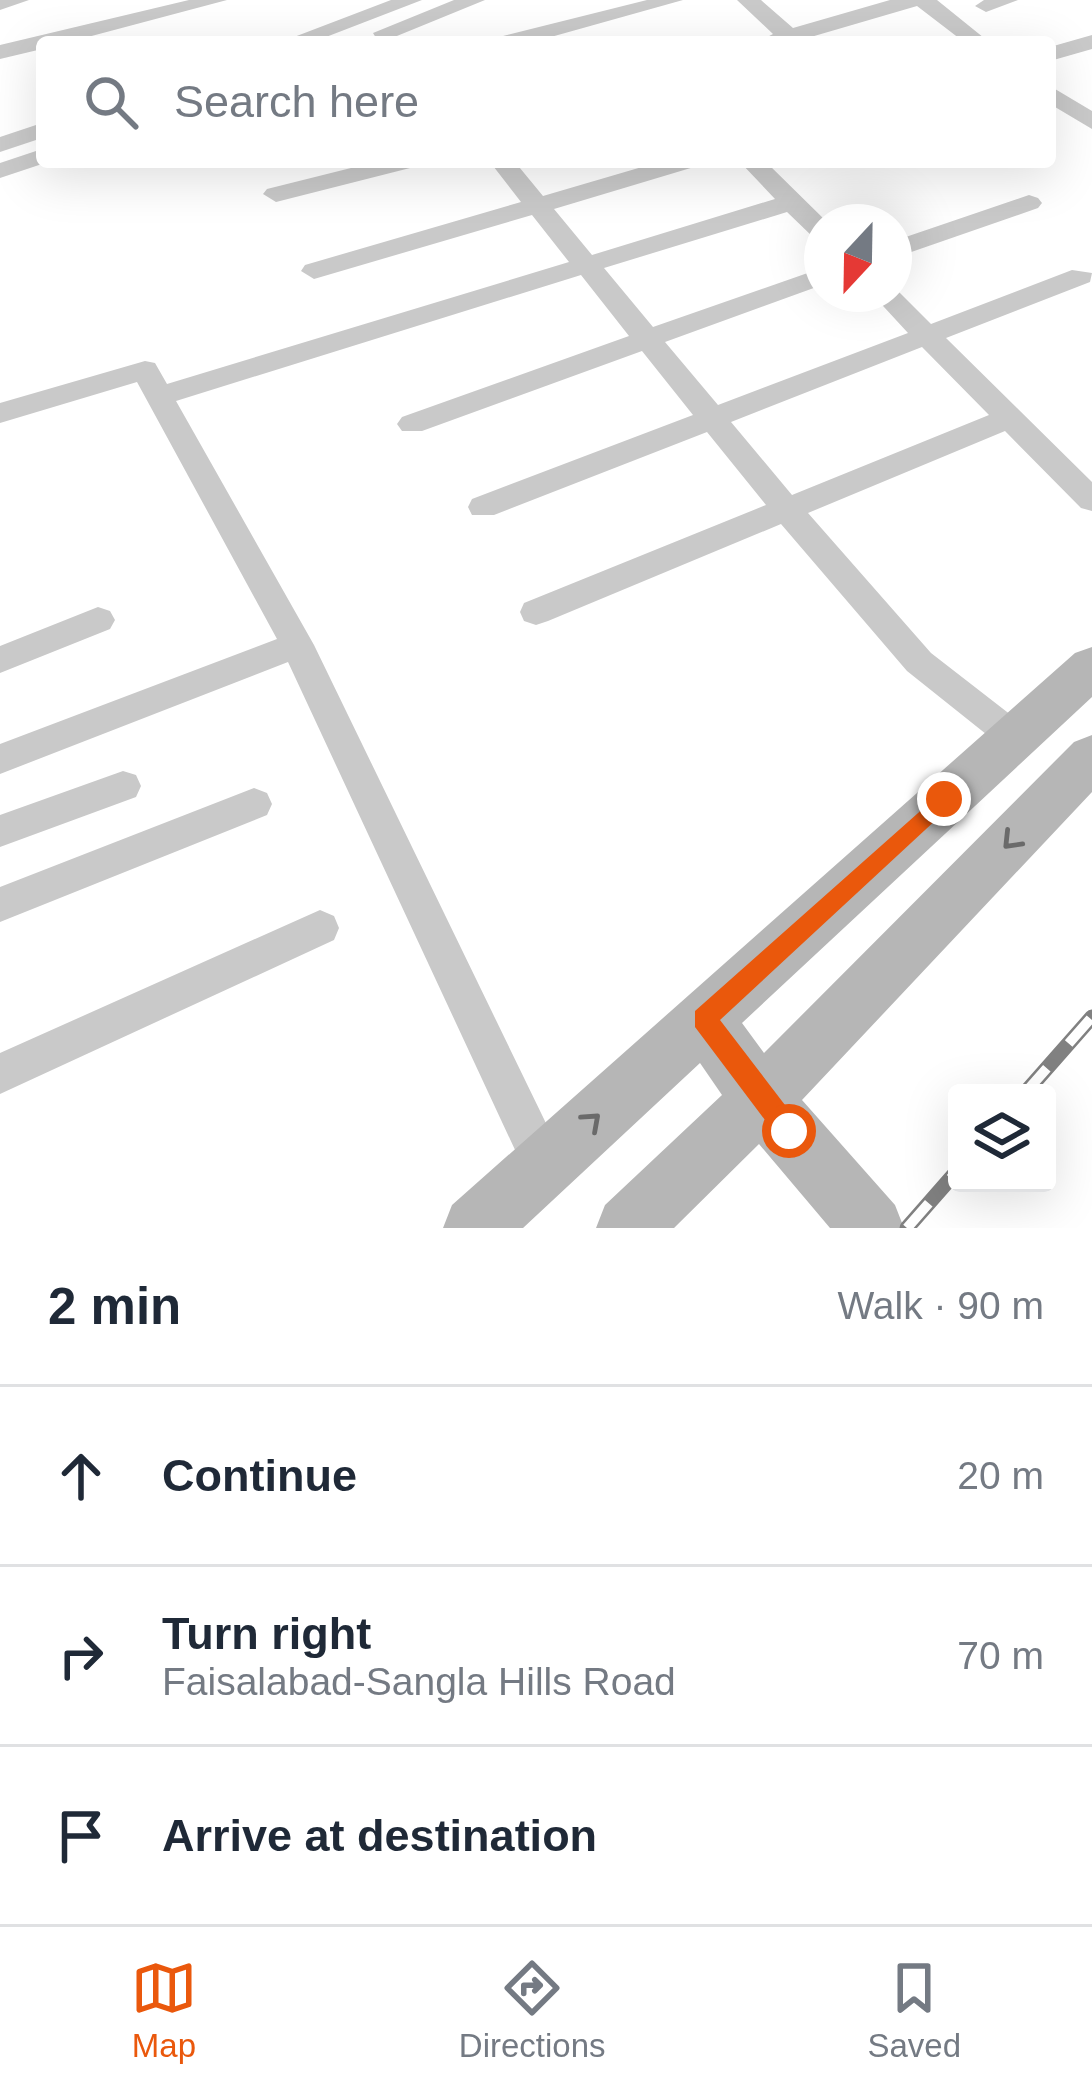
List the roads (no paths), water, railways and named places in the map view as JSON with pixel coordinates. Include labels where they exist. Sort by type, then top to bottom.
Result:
[{"type":"main road","points":[[475,1228],[1092,667]]},
{"type":"main road","points":[[628,1228],[761,1099],[1092,757]]},
{"type":"main road","points":[[704,1019],[761,1099],[872,1228]]},
{"type":"street","points":[[0,4],[18,0]]},
{"type":"street","points":[[51,36],[140,8],[216,0]]},
{"type":"street","points":[[305,36],[367,7],[411,0]]},
{"type":"street","points":[[395,36],[474,0]]},
{"type":"street","points":[[530,36],[672,0]]},
{"type":"street","points":[[748,0],[781,36]]},
{"type":"street","points":[[798,36],[913,0]]},
{"type":"street","points":[[923,0],[970,36]]},
{"type":"street","points":[[367,7],[392,36]]},
{"type":"street","points":[[140,8],[158,36]]},
{"type":"street","points":[[0,52],[36,41]]},
{"type":"street","points":[[1056,52],[1092,42]]},
{"type":"street","points":[[1056,96],[1092,122]]},
{"type":"street","points":[[0,146],[36,132]]},
{"type":"street","points":[[0,171],[36,158]]},
{"type":"street","points":[[276,194],[380,168]]},
{"type":"street","points":[[507,168],[787,510],[919,662],[1013,736]]},
{"type":"street","points":[[314,271],[665,168]]},
{"type":"street","points":[[758,168],[804,213]]},
{"type":"street","points":[[159,396],[793,202]]},
{"type":"street","points":[[912,244],[1029,203]]},
{"type":"street","points":[[483,507],[1081,277]]},
{"type":"street","points":[[412,424],[804,282]]},
{"type":"street","points":[[903,312],[1092,500]]},
{"type":"street","points":[[0,413],[145,370],[297,645],[544,1165]]},
{"type":"street","points":[[536,611],[1010,418]]},
{"type":"street","points":[[0,660],[98,620]]},
{"type":"street","points":[[0,759],[297,645]]},
{"type":"street","points":[[0,831],[123,786]]},
{"type":"street","points":[[0,904],[254,804]]},
{"type":"street","points":[[0,1074],[320,928]]},
{"type":"railway","points":[[1033,1084],[1092,1017]]},
{"type":"railway","points":[[907,1228],[948,1181]]}]
